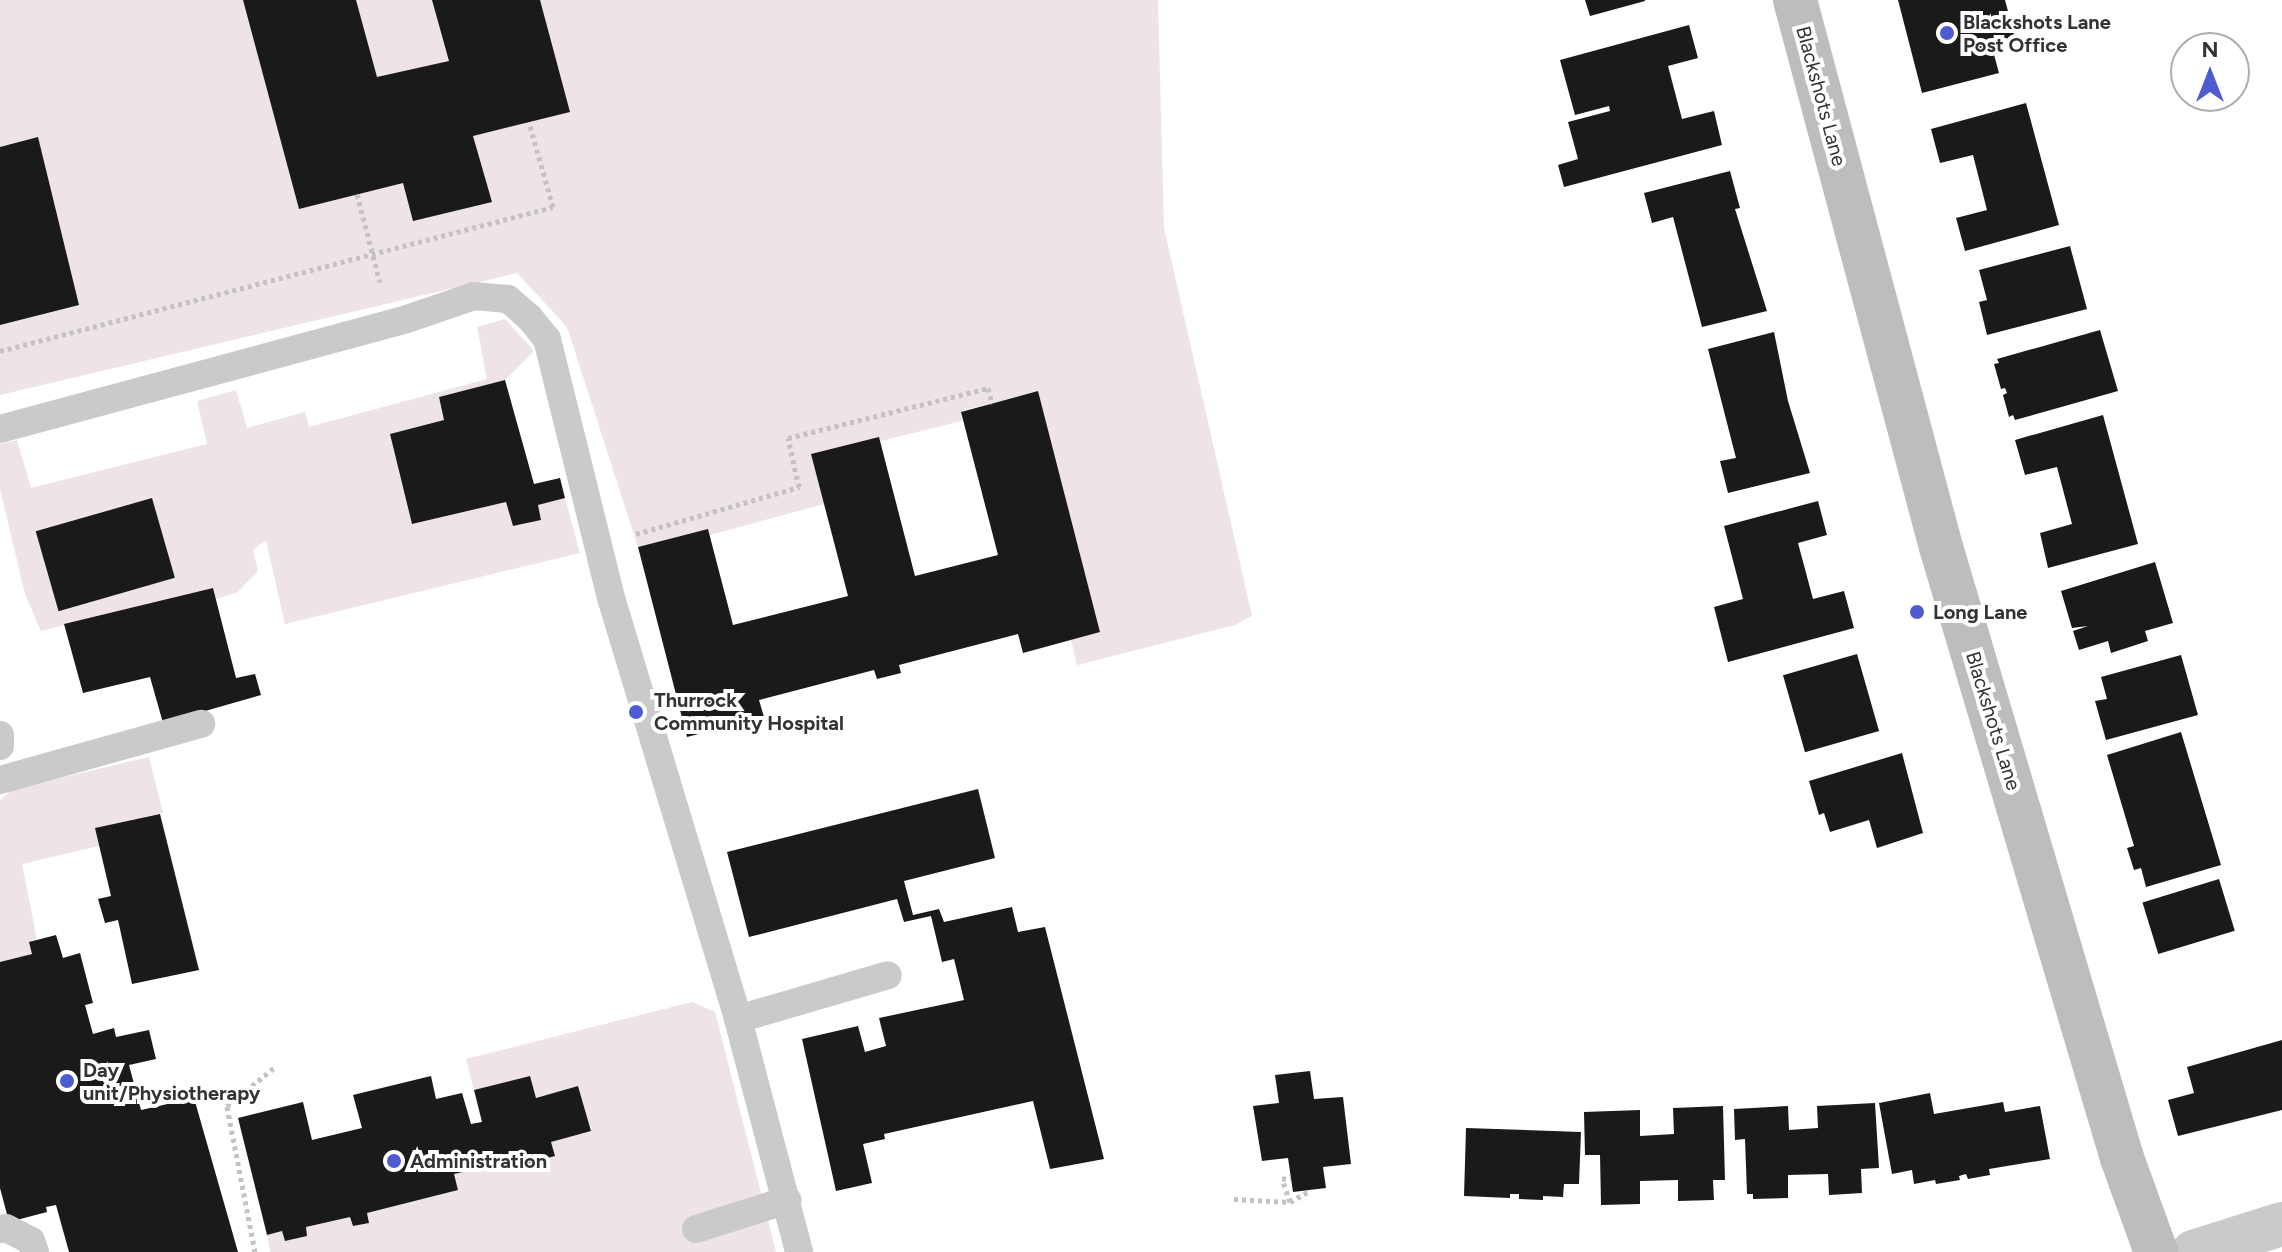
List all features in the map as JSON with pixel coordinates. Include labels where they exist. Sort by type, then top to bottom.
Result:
[{"type":"street","name":"Blackshots Lane","points":[[1795,0],[1941,547],[2122,1158],[2156,1252]]},
{"type":"street","points":[[2193,1252],[2282,1224]]},
{"type":"lane","points":[[0,429],[407,319],[474,296],[508,299],[547,339],[612,601],[738,1019],[788,1200],[799,1252]]},
{"type":"lane","points":[[0,780],[201,724]]},
{"type":"lane","points":[[0,735],[0,746]]},
{"type":"lane","points":[[738,1019],[888,975]]},
{"type":"lane","points":[[696,1229],[788,1200]]},
{"type":"lane","points":[[0,1229],[6,1228],[31,1241],[35,1252]]},
{"type":"path","points":[[0,351],[553,207],[529,122]]},
{"type":"path","points":[[357,194],[384,296]]},
{"type":"path","points":[[635,534],[799,487],[788,438],[988,388],[992,404]]},
{"type":"path","points":[[255,1252],[227,1106],[275,1067]]},
{"type":"path","points":[[1290,1202],[1282,1179],[1291,1177]]},
{"type":"path","points":[[1234,1199],[1290,1202],[1311,1190]]},
{"type":"shaded area","points":[[0,0],[1158,0],[1164,228],[1252,616],[1235,625],[1077,665],[1071,640],[1100,632],[1038,391],[961,411],[962,421],[881,441],[879,437],[824,504],[710,535],[708,530],[638,547],[567,327],[517,273],[0,395]]},
{"type":"shaded area","points":[[505,319],[534,351],[505,380],[439,397],[444,420],[390,434],[412,524],[506,502],[513,526],[541,520],[538,505],[565,498],[580,553],[285,624],[266,540],[253,550],[258,571],[238,592],[216,599],[213,588],[41,631],[25,594],[0,489],[0,444],[17,440],[31,488],[207,444],[197,401],[236,390],[247,428],[305,412],[309,427],[487,379],[477,327]]},
{"type":"shaded area","points":[[149,757],[163,813],[96,828],[99,846],[22,864],[37,940],[32,954],[0,962],[0,800],[13,789]]},
{"type":"shaded area","points":[[692,1002],[715,1012],[776,1252],[270,1252],[267,1235],[282,1231],[285,1241],[307,1236],[306,1227],[350,1217],[353,1226],[369,1223],[367,1213],[458,1190],[454,1174],[494,1165],[497,1172],[554,1156],[551,1142],[591,1131],[578,1086],[536,1098],[529,1076],[474,1090],[466,1059]]},
{"type":"building","points":[[243,0],[356,0],[377,77],[449,61],[432,0],[540,0],[570,112],[473,136],[492,202],[413,221],[403,183],[299,209]]},
{"type":"building","points":[[1585,0],[1645,0],[1645,1],[1590,16]]},
{"type":"building","points":[[1898,0],[2005,0],[2016,41],[1992,47],[1999,73],[1922,93]]},
{"type":"building","points":[[1689,25],[1698,58],[1668,66],[1682,119],[1714,111],[1722,145],[1564,187],[1558,165],[1578,159],[1568,122],[1610,111],[1609,106],[1575,115],[1560,60]]},
{"type":"building","points":[[2026,103],[2059,225],[1965,251],[1956,218],[1987,210],[1973,155],[1940,163],[1931,129]]},
{"type":"building","points":[[38,137],[79,305],[0,325],[0,147]]},
{"type":"building","points":[[1730,171],[1740,208],[1735,209],[1767,311],[1702,327],[1673,217],[1652,223],[1644,193]]},
{"type":"building","points":[[2070,246],[2087,309],[1987,335],[1979,302],[1987,300],[1979,270]]},
{"type":"building","points":[[2100,330],[2118,391],[2015,420],[2013,415],[2009,417],[2003,395],[2007,393],[2005,388],[2001,389],[1994,364],[1999,363],[1997,359]]},
{"type":"building","points":[[1774,332],[1788,401],[1810,473],[1728,493],[1720,461],[1736,458],[1708,349]]},
{"type":"building","points":[[505,380],[534,484],[560,478],[565,498],[538,505],[541,520],[513,526],[506,502],[412,524],[390,434],[444,420],[439,397]]},
{"type":"building","points":[[1038,391],[1100,632],[1023,653],[1018,634],[899,665],[901,673],[877,679],[874,670],[759,700],[764,717],[687,737],[638,547],[708,529],[733,625],[848,596],[811,454],[879,437],[915,576],[998,555],[961,412]]},
{"type":"building","points":[[2103,415],[2138,544],[2048,568],[2040,533],[2072,524],[2057,467],[2025,475],[2015,440]]},
{"type":"building","points":[[152,498],[175,578],[59,611],[36,531]]},
{"type":"building","points":[[1818,501],[1827,535],[1798,543],[1813,599],[1844,591],[1854,628],[1728,662],[1714,607],[1743,599],[1724,526]]},
{"type":"building","points":[[2155,562],[2173,623],[2145,631],[2148,641],[2111,653],[2108,641],[2079,650],[2073,631],[2088,626],[2072,628],[2061,591]]},
{"type":"building","points":[[213,588],[236,678],[255,674],[261,695],[163,723],[150,677],[83,693],[64,624]]},
{"type":"building","points":[[1857,654],[1879,731],[1805,752],[1783,675]]},
{"type":"building","points":[[2181,655],[2198,715],[2106,740],[2095,701],[2107,699],[2101,677]]},
{"type":"building","points":[[2181,732],[2221,865],[2146,887],[2141,868],[2134,870],[2127,848],[2134,846],[2107,755]]},
{"type":"building","points":[[1902,753],[1923,833],[1877,848],[1869,820],[1830,832],[1824,813],[1819,815],[1809,781]]},
{"type":"building","points":[[978,789],[995,858],[904,881],[913,915],[939,909],[944,922],[1012,907],[1018,932],[1045,927],[1104,1159],[1050,1169],[1033,1101],[884,1134],[885,1139],[863,1144],[872,1183],[836,1191],[802,1039],[858,1026],[865,1052],[886,1046],[879,1018],[964,1000],[954,959],[942,962],[931,916],[904,922],[897,899],[749,937],[727,852]]},
{"type":"building","points":[[160,814],[199,970],[132,984],[118,920],[105,923],[98,899],[111,896],[95,828]]},
{"type":"building","points":[[2219,879],[2235,931],[2158,954],[2142,902]]},
{"type":"building","name":"Day unit/Physiotherapy","points":[[56,935],[63,958],[80,953],[93,1003],[85,1005],[93,1034],[114,1028],[116,1037],[149,1030],[156,1059],[129,1065],[141,1110],[194,1098],[238,1252],[69,1252],[56,1205],[46,1207],[47,1212],[9,1222],[0,1188],[0,962],[32,954],[29,942]]},
{"type":"building","points":[[2282,1040],[2282,1110],[2178,1136],[2168,1100],[2194,1093],[2187,1067]]},
{"type":"building","points":[[1310,1071],[1314,1099],[1343,1097],[1351,1164],[1323,1167],[1326,1188],[1293,1192],[1288,1158],[1262,1161],[1253,1106],[1279,1103],[1275,1075]]},
{"type":"building","name":"Administration","points":[[431,1076],[436,1099],[462,1093],[471,1124],[482,1122],[474,1090],[530,1076],[536,1098],[578,1086],[591,1131],[551,1142],[555,1156],[496,1172],[494,1165],[454,1174],[458,1190],[367,1213],[369,1223],[353,1226],[350,1217],[306,1227],[307,1236],[285,1241],[282,1231],[267,1235],[238,1118],[303,1102],[312,1140],[362,1128],[353,1095]]},
{"type":"building","points":[[1930,1093],[1934,1114],[2003,1102],[2005,1112],[2040,1106],[2050,1159],[1989,1169],[1990,1175],[1968,1179],[1966,1174],[1959,1176],[1960,1180],[1936,1184],[1935,1180],[1914,1184],[1912,1170],[1892,1174],[1879,1103]]},
{"type":"building","points":[[1875,1103],[1879,1168],[1861,1169],[1862,1193],[1829,1195],[1828,1174],[1788,1175],[1788,1198],[1753,1199],[1753,1194],[1747,1194],[1745,1139],[1735,1140],[1734,1109],[1788,1106],[1789,1130],[1818,1128],[1817,1106]]},
{"type":"building","points":[[1723,1106],[1725,1180],[1713,1180],[1714,1200],[1678,1201],[1678,1180],[1640,1181],[1640,1204],[1601,1205],[1600,1155],[1585,1155],[1584,1112],[1640,1110],[1640,1136],[1674,1134],[1673,1108]]},
{"type":"building","points":[[1466,1128],[1581,1132],[1579,1184],[1564,1184],[1563,1197],[1543,1196],[1543,1200],[1519,1199],[1519,1194],[1510,1194],[1510,1198],[1464,1196]]},
{"type":"place","name":"Blackshots Lane Post Office","points":[[1947,33]]},
{"type":"place","name":"Long Lane","points":[[1917,612]]},
{"type":"place","name":"Thurrock Community Hospital","points":[[636,712]]},
{"type":"place","name":"Day unit/Physiotherapy","points":[[67,1081]]},
{"type":"place","name":"Administration","points":[[394,1161]]}]
